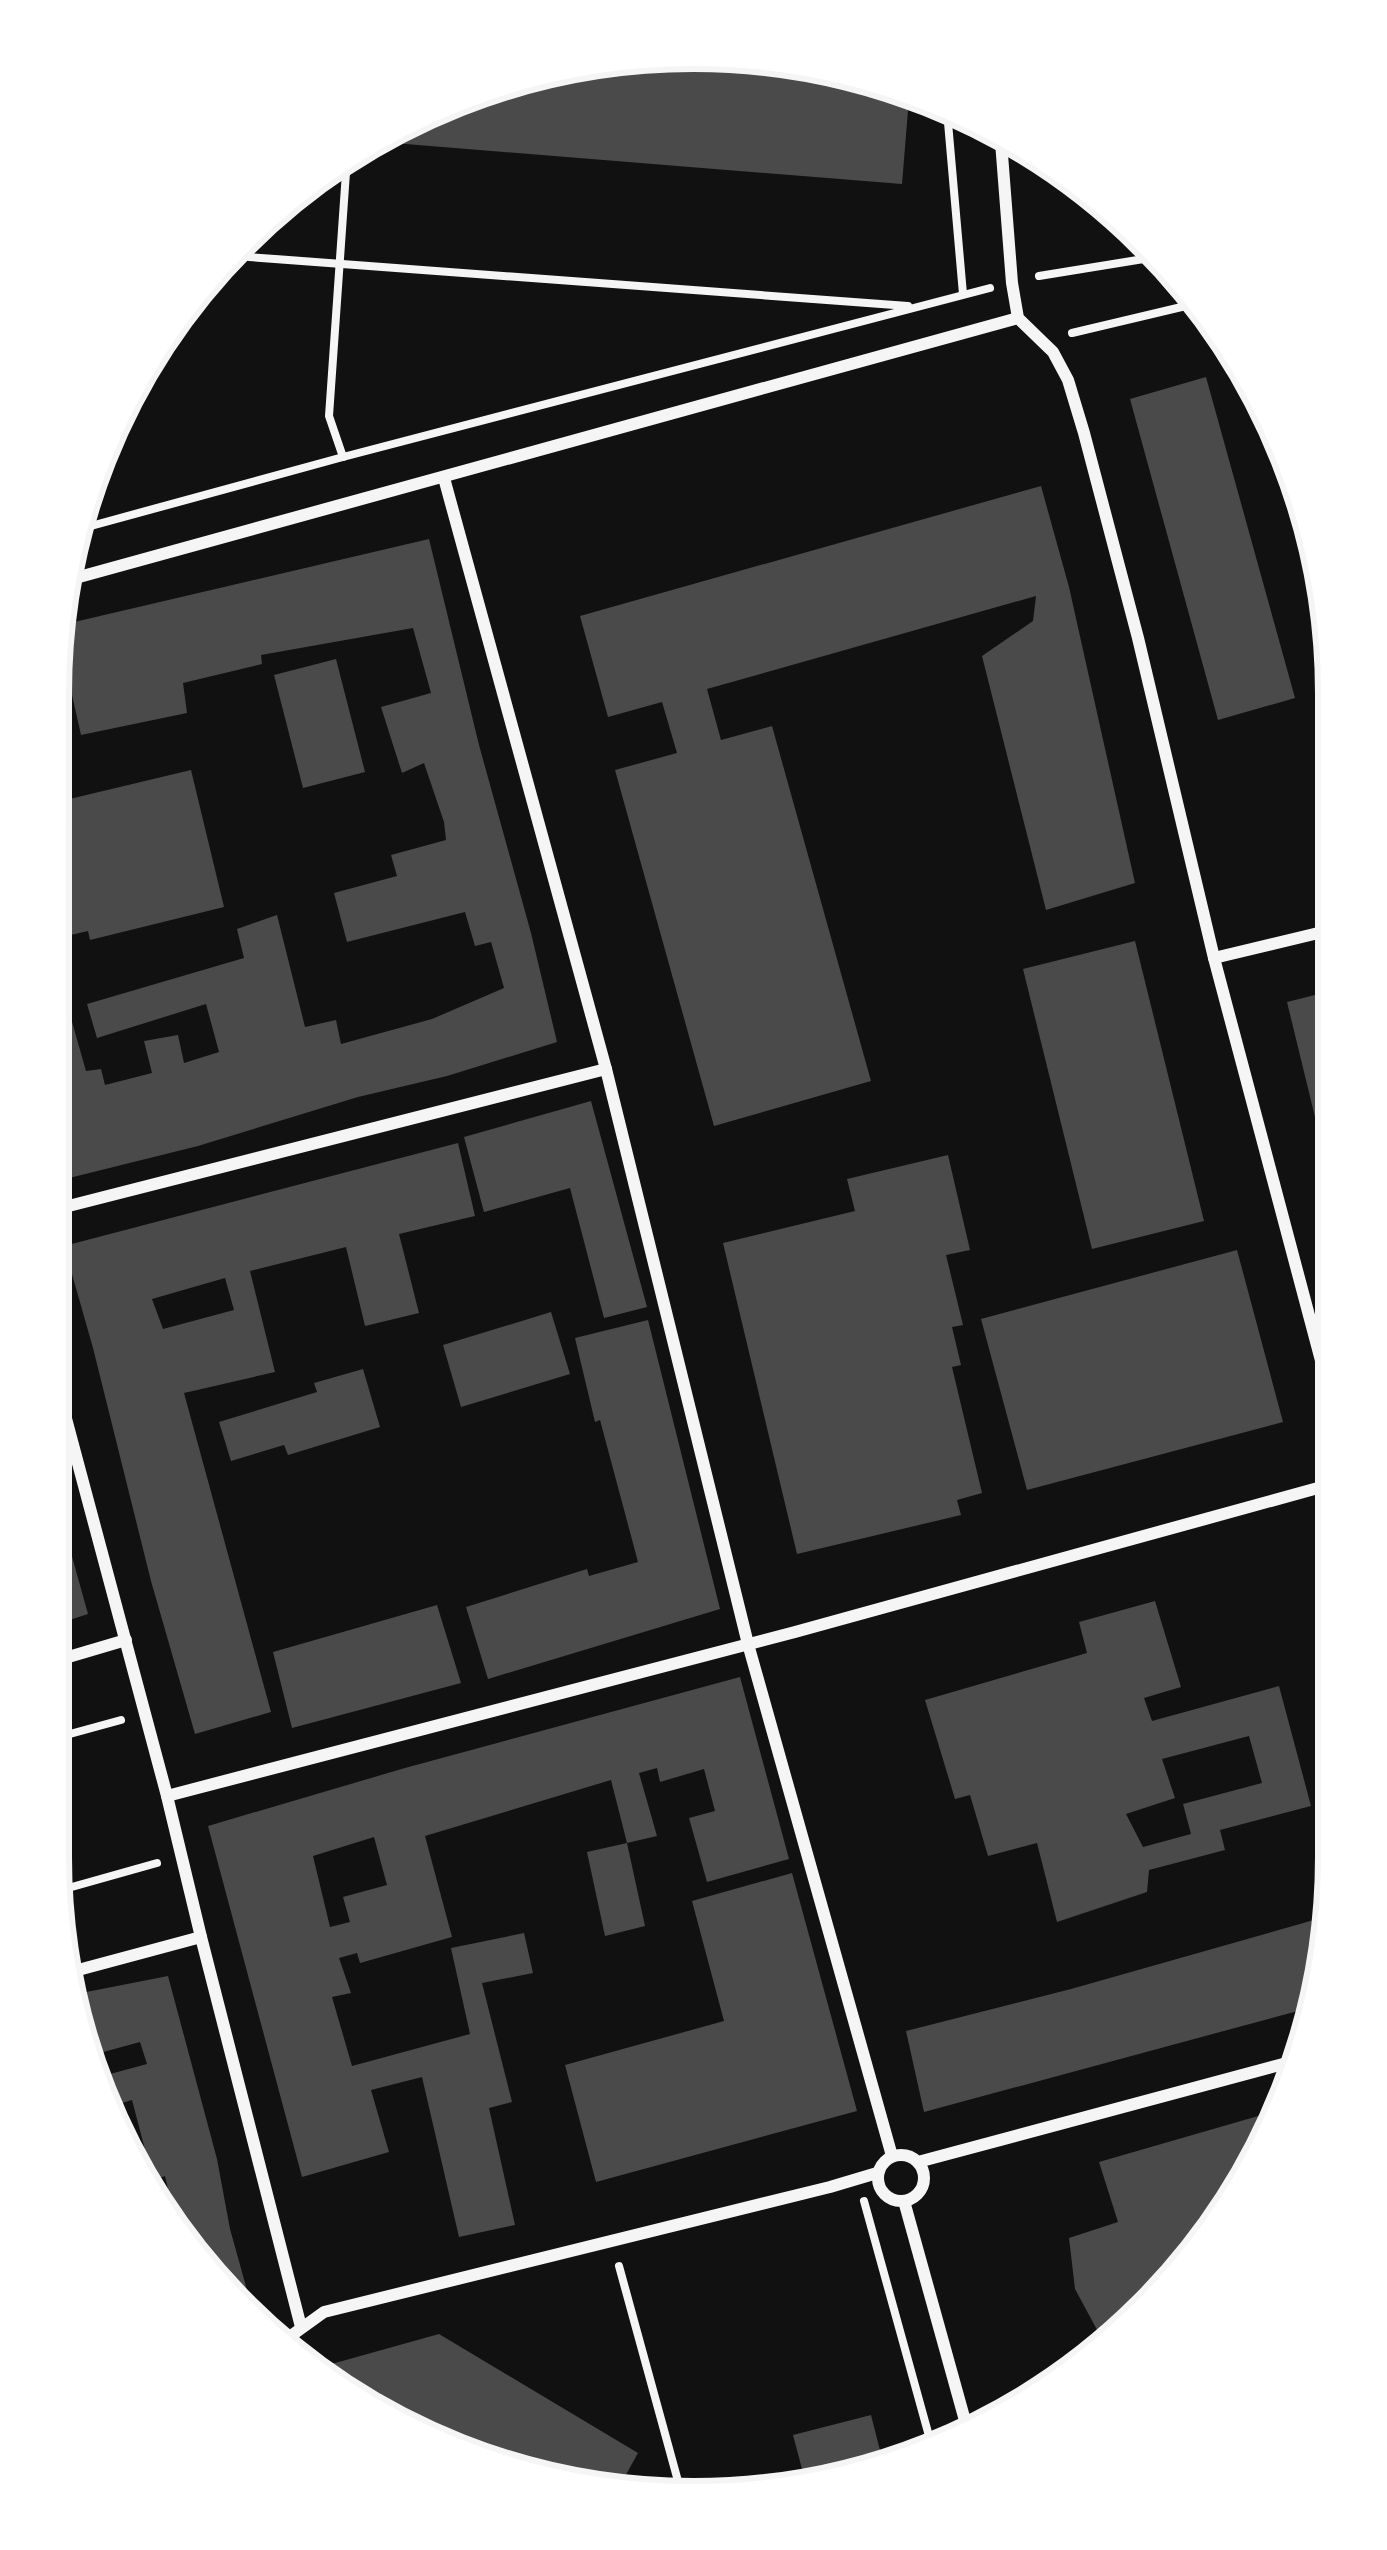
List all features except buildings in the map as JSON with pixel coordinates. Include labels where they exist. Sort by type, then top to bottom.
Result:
[{"type":"street","points":[[1002,151],[1018,318],[1053,352],[1068,380],[1318,1349]]},
{"type":"street","points":[[80,577],[1018,318]]},
{"type":"street","points":[[444,478],[606,1069],[748,1644],[892,2156]]},
{"type":"street","points":[[1214,958],[1318,933]]},
{"type":"street","points":[[69,1206],[606,1069]]},
{"type":"street","points":[[69,1429],[301,2327]]},
{"type":"street","points":[[167,1796],[1318,1488]]},
{"type":"street","points":[[69,1658],[126,1640]]},
{"type":"street","points":[[80,1970],[201,1937]]},
{"type":"street","points":[[292,2334],[325,2312],[858,2180],[878,2173],[899,2154],[918,2162],[1282,2064]]},
{"type":"street","points":[[878,2173],[883,2191],[904,2201],[921,2190],[925,2181],[918,2162]]},
{"type":"street","points":[[904,2201],[965,2419]]},
{"type":"path","points":[[948,124],[963,294]]},
{"type":"path","points":[[343,457],[329,416],[346,175]]},
{"type":"path","points":[[247,257],[915,307]]},
{"type":"path","points":[[1060,271],[1142,259]]},
{"type":"path","points":[[92,526],[1012,284]]},
{"type":"path","points":[[1074,332],[1184,307]]},
{"type":"path","points":[[69,1734],[145,1713]]},
{"type":"path","points":[[70,1888],[181,1856]]},
{"type":"path","points":[[858,2180],[929,2434]]},
{"type":"path","points":[[612,2242],[678,2481]]}]
